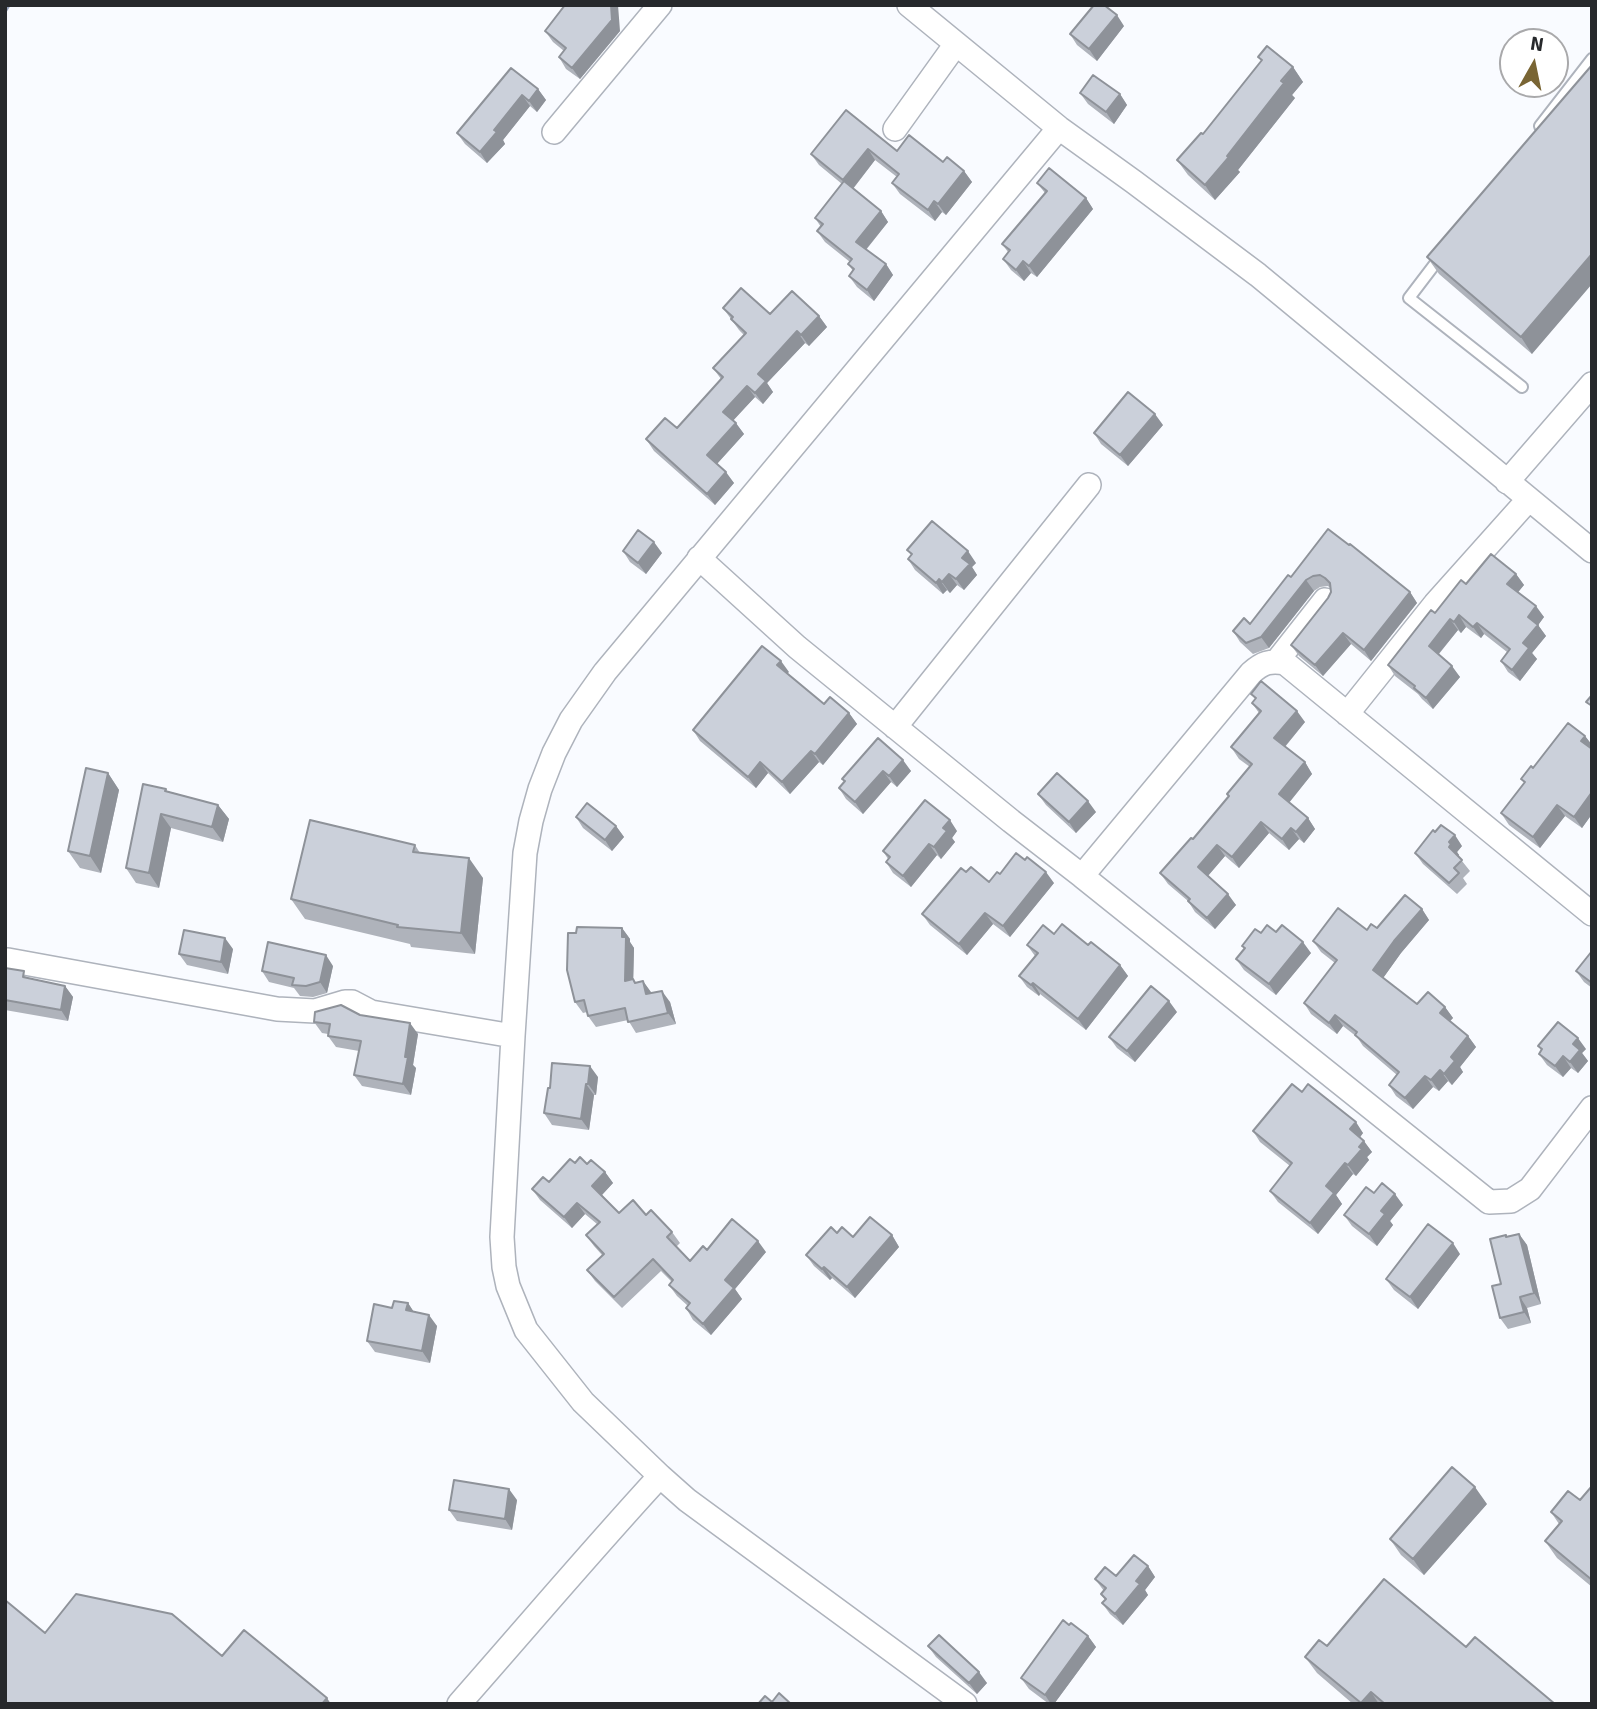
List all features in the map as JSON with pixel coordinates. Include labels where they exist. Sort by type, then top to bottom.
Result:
[{"type":"street","points":[[554,132],[660,5]]},
{"type":"street","points":[[909,5],[1059,128],[1258,275],[1592,551]]},
{"type":"street","points":[[895,129],[956,44]]},
{"type":"street","points":[[965,1704],[687,1500],[583,1402],[526,1330],[508,1286],[502,1237],[513,1036],[525,853],[540,789],[571,720],[604,672],[1059,128]]},
{"type":"street","points":[[1507,482],[1592,384]]},
{"type":"street","points":[[895,727],[1089,485]]},
{"type":"street","points":[[1347,715],[1435,604],[1528,500]]},
{"type":"street","points":[[699,558],[797,648],[1489,1202],[1511,1202],[1530,1189],[1592,1108]]},
{"type":"street","points":[[1277,662],[1325,600]]},
{"type":"street","points":[[1082,876],[1251,673],[1267,662],[1277,662],[1285,663],[1592,914]]},
{"type":"street","points":[[8,960],[277,1009],[315,1011],[352,1002],[371,1012],[513,1036]]},
{"type":"street","points":[[459,1704],[660,1476]]},
{"type":"lane","points":[[1534,135],[1592,59]]},
{"type":"lane","points":[[1450,244],[1409,298],[1522,387]]},
{"type":"building","points":[[565,5],[611,5],[612,20],[572,68],[559,57],[566,48],[545,31]]},
{"type":"building","points":[[1094,5],[1104,5],[1117,15],[1089,49],[1070,34]]},
{"type":"building","points":[[1267,46],[1293,67],[1281,81],[1284,83],[1227,156],[1229,157],[1205,185],[1177,160],[1201,133],[1203,134],[1262,60],[1258,57]]},
{"type":"building","points":[[1592,65],[1592,254],[1521,337],[1427,257],[1564,98],[1569,98],[1569,92]]},
{"type":"building","points":[[511,68],[538,89],[529,101],[522,95],[480,152],[457,133]]},
{"type":"building","points":[[1093,75],[1120,94],[1106,112],[1080,93]]},
{"type":"building","points":[[846,110],[897,151],[909,135],[943,162],[947,157],[964,171],[938,204],[934,201],[928,210],[892,183],[899,174],[868,149],[843,180],[811,154]]},
{"type":"building","points":[[1049,168],[1086,198],[1029,266],[1023,261],[1016,270],[1003,259],[1010,250],[1002,244],[1047,191],[1037,183]]},
{"type":"building","points":[[844,181],[881,211],[856,242],[886,264],[867,290],[849,276],[854,269],[848,264],[852,259],[817,231],[823,224],[815,218]]},
{"type":"building","points":[[741,288],[770,314],[792,291],[819,316],[801,335],[797,331],[758,374],[766,381],[755,393],[747,386],[723,412],[736,423],[707,455],[726,472],[707,494],[646,439],[665,418],[677,428],[723,377],[713,368],[746,333],[723,308]]},
{"type":"building","points":[[1128,392],[1155,414],[1120,455],[1094,433]]},
{"type":"building","points":[[932,521],[968,551],[962,558],[970,564],[956,579],[949,574],[942,582],[939,579],[936,583],[908,559],[912,554],[907,550]]},
{"type":"building","points":[[1328,529],[1410,592],[1364,650],[1343,633],[1315,665],[1291,645],[1331,592],[1330,583],[1325,578],[1320,575],[1313,576],[1306,580],[1261,637],[1246,643],[1233,631],[1244,618],[1250,624]]},
{"type":"building","points":[[638,530],[654,542],[638,563],[623,551]]},
{"type":"building","points":[[1491,554],[1516,574],[1507,584],[1536,606],[1528,617],[1538,625],[1523,643],[1529,648],[1512,670],[1501,661],[1510,649],[1477,623],[1473,627],[1459,615],[1454,622],[1450,619],[1429,646],[1452,666],[1426,698],[1388,665],[1431,610],[1435,613],[1461,580],[1466,584]]},
{"type":"building","points":[[762,646],[781,661],[777,665],[824,704],[830,697],[849,713],[815,754],[811,751],[782,782],[760,762],[748,777],[693,730]]},
{"type":"building","points":[[1261,681],[1297,711],[1274,738],[1305,762],[1279,794],[1308,818],[1296,832],[1291,828],[1282,839],[1261,822],[1232,857],[1217,845],[1198,867],[1228,894],[1207,918],[1160,873],[1191,838],[1193,839],[1252,764],[1231,747],[1261,711],[1252,703],[1256,698],[1251,694]]},
{"type":"building","points":[[1592,695],[1592,706],[1586,702]]},
{"type":"building","points":[[1568,723],[1585,736],[1581,741],[1592,749],[1592,792],[1574,817],[1557,805],[1533,837],[1501,813],[1525,782],[1521,779],[1531,766],[1533,768]]},
{"type":"building","points":[[878,738],[903,760],[889,776],[883,771],[855,802],[839,788],[845,781],[842,779]]},
{"type":"building","points":[[86,768],[108,773],[90,856],[68,851]]},
{"type":"building","points":[[1057,773],[1088,801],[1069,822],[1038,794]]},
{"type":"building","points":[[143,784],[218,805],[212,827],[161,814],[149,873],[126,868]]},
{"type":"building","points":[[925,800],[950,820],[943,828],[947,831],[934,847],[929,844],[903,876],[886,862],[890,857],[883,851]]},
{"type":"building","points":[[587,803],[616,826],[605,840],[576,817]]},
{"type":"building","points":[[310,820],[415,845],[413,852],[469,858],[461,933],[397,927],[398,925],[291,899]]},
{"type":"building","points":[[1441,825],[1455,835],[1449,842],[1449,847],[1462,860],[1454,868],[1459,873],[1449,883],[1415,853],[1433,830],[1435,832]]},
{"type":"building","points":[[1016,853],[1025,860],[1027,857],[1046,872],[1003,926],[985,913],[959,944],[922,914],[961,868],[966,872],[971,867],[989,882],[997,872],[1000,874]]},
{"type":"building","points":[[1405,895],[1422,909],[1373,970],[1417,1004],[1428,992],[1445,1007],[1440,1013],[1468,1036],[1451,1057],[1455,1061],[1444,1074],[1440,1070],[1431,1080],[1425,1076],[1405,1098],[1389,1085],[1399,1072],[1355,1035],[1357,1032],[1335,1015],[1329,1023],[1304,1003],[1337,960],[1313,941],[1338,908],[1367,930],[1371,924],[1377,928]]},
{"type":"building","points":[[1062,924],[1088,945],[1091,942],[1120,965],[1078,1019],[1033,983],[1031,985],[1019,976],[1038,953],[1027,945],[1043,925],[1054,934]]},
{"type":"building","points":[[1267,925],[1276,932],[1282,925],[1303,942],[1269,984],[1236,959],[1255,929],[1261,933]]},
{"type":"building","points":[[577,927],[622,928],[622,937],[626,937],[625,981],[643,981],[646,994],[662,991],[668,1013],[628,1022],[625,1008],[588,1016],[584,1000],[575,1002],[567,970],[568,933],[576,933]]},
{"type":"building","points":[[184,930],[225,938],[221,962],[179,954]]},
{"type":"building","points":[[268,942],[326,955],[320,982],[306,986],[292,985],[294,978],[262,971]]},
{"type":"building","points":[[1592,951],[1592,983],[1576,971]]},
{"type":"building","points":[[5,968],[24,971],[23,977],[65,986],[61,1010],[5,1000]]},
{"type":"building","points":[[1151,986],[1169,1001],[1127,1051],[1109,1037]]},
{"type":"building","points":[[341,1005],[360,1015],[410,1023],[403,1084],[354,1075],[361,1041],[328,1036],[330,1024],[314,1022],[315,1012]]},
{"type":"building","points":[[1558,1022],[1578,1038],[1573,1044],[1580,1050],[1570,1062],[1563,1056],[1555,1066],[1539,1054],[1542,1049],[1538,1046]]},
{"type":"building","points":[[552,1063],[590,1066],[581,1119],[544,1113]]},
{"type":"building","points":[[1292,1084],[1302,1092],[1308,1084],[1356,1122],[1350,1129],[1364,1141],[1359,1147],[1362,1149],[1348,1165],[1345,1163],[1326,1186],[1334,1193],[1310,1223],[1270,1191],[1292,1163],[1253,1131]]},
{"type":"building","points":[[580,1157],[587,1164],[591,1160],[605,1172],[592,1186],[619,1213],[633,1200],[646,1215],[651,1210],[672,1232],[667,1237],[690,1261],[703,1246],[707,1250],[732,1219],[758,1241],[725,1280],[734,1288],[703,1324],[686,1308],[690,1303],[669,1285],[673,1280],[653,1259],[614,1297],[587,1270],[604,1254],[586,1235],[600,1222],[577,1203],[564,1217],[532,1189],[543,1177],[549,1182],[570,1159],[575,1163]]},
{"type":"building","points":[[1382,1183],[1395,1194],[1381,1211],[1385,1214],[1369,1234],[1344,1215],[1366,1187],[1374,1193]]},
{"type":"building","points":[[870,1217],[892,1235],[847,1287],[806,1255],[831,1227],[837,1233],[842,1227],[853,1237]]},
{"type":"building","points":[[1428,1224],[1453,1243],[1410,1297],[1386,1279]]},
{"type":"building","points":[[1519,1234],[1534,1293],[1520,1297],[1524,1312],[1500,1318],[1492,1286],[1501,1284],[1490,1239]]},
{"type":"building","points":[[394,1301],[408,1303],[406,1310],[429,1315],[422,1351],[367,1341],[374,1304],[392,1308]]},
{"type":"building","points":[[1452,1467],[1475,1487],[1413,1559],[1390,1539]]},
{"type":"building","points":[[454,1480],[509,1489],[505,1519],[449,1510]]},
{"type":"building","points":[[1592,1486],[1592,1580],[1545,1541],[1562,1521],[1551,1512],[1568,1491],[1580,1500]]},
{"type":"building","points":[[1134,1555],[1148,1566],[1136,1581],[1140,1584],[1115,1614],[1102,1603],[1106,1599],[1101,1594],[1106,1588],[1095,1579],[1105,1567],[1116,1576]]},
{"type":"building","points":[[1384,1579],[1466,1647],[1475,1637],[1555,1704],[1385,1704],[1371,1692],[1361,1703],[1305,1657],[1319,1640],[1327,1646]]},
{"type":"building","points":[[76,1594],[172,1614],[222,1656],[244,1630],[327,1698],[322,1704],[5,1704],[5,1600],[45,1633]]},
{"type":"building","points":[[1063,1620],[1088,1636],[1045,1695],[1021,1678]]},
{"type":"building","points":[[939,1635],[979,1672],[969,1683],[928,1646]]},
{"type":"building","points":[[779,1693],[791,1704],[758,1704],[765,1696],[772,1702]]},
{"type":"waterway","points":[[5,10],[8,5]]}]
